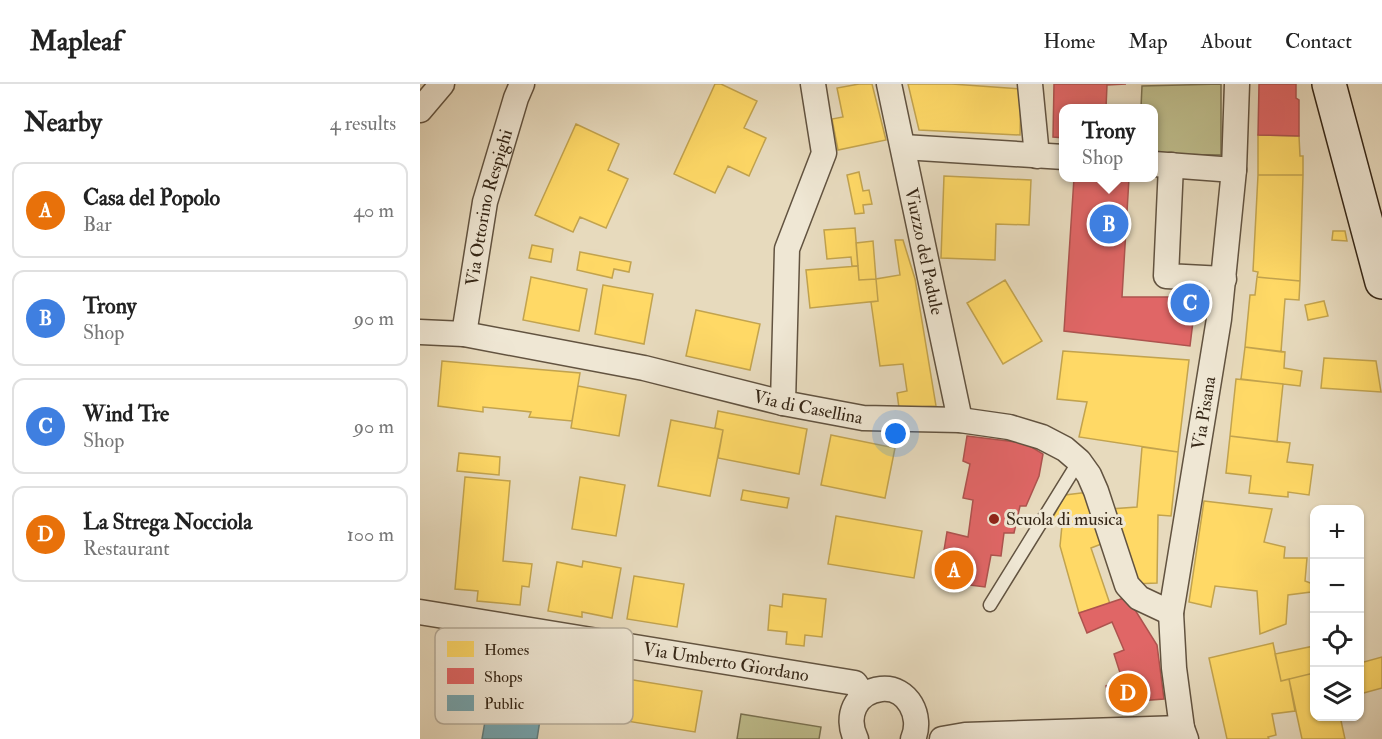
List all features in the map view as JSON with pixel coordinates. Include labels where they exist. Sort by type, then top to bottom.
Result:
[{"type":"main road","points":[[1330,84],[1382,282]]},
{"type":"street","points":[[420,110],[442,84]]},
{"type":"street","name":"Via Ottorino Respighi","points":[[464,334],[485,202],[522,84]]},
{"type":"street","points":[[783,403],[787,249],[824,153],[813,84]]},
{"type":"street","name":"Viuzzo del Padule","points":[[889,84],[960,420]]},
{"type":"street","points":[[1030,84],[1037,156]]},
{"type":"street","name":"Via Pisana","points":[[1184,733],[1174,668],[1171,613],[1220,319],[1234,171],[1237,84]]},
{"type":"street","points":[[903,147],[1059,157]]},
{"type":"street","points":[[1224,279],[1166,276],[1163,164],[1234,171]]},
{"type":"street","name":"Via di Casellina","points":[[420,332],[464,334],[644,368],[783,403],[862,418],[960,420],[1022,430],[1053,442],[1079,461],[1096,491],[1127,585],[1139,598],[1171,613]]},
{"type":"street","name":"Via Umberto Giordano","points":[[420,612],[511,628]]},
{"type":"street","name":"Via Umberto Giordano","points":[[633,649],[859,689],[874,691],[888,689],[902,695],[910,702],[914,710]]},
{"type":"street","points":[[854,737],[852,714],[859,689]]},
{"type":"street","points":[[914,710],[933,722],[965,735]]},
{"type":"street","points":[[913,739],[917,729],[914,710]]},
{"type":"street","points":[[942,739],[965,735],[1106,731],[1184,733]]},
{"type":"lane","points":[[990,605],[1079,461]]},
{"type":"shaded area","points":[[1221,84],[1221,155],[1158,154],[1158,104],[1141,104],[1142,86]]},
{"type":"shaded area","points":[[741,714],[821,727],[819,739],[737,739]]},
{"type":"building: Homes","points":[[715,84],[721,84],[757,101],[744,128],[766,138],[749,176],[728,166],[715,193],[674,174]]},
{"type":"building: Homes","points":[[872,84],[886,140],[838,150],[832,119],[843,117],[837,88]]},
{"type":"building: Homes","points":[[908,84],[952,84],[1021,89],[1020,135],[919,130]]},
{"type":"building: Homes","points":[[576,124],[619,144],[608,170],[628,179],[606,228],[580,217],[573,232],[535,215]]},
{"type":"building: Homes","points":[[1258,135],[1299,136],[1300,156],[1303,156],[1303,175],[1258,175]]},
{"type":"building: Homes","points":[[859,172],[863,191],[869,190],[872,204],[863,205],[864,213],[855,214],[847,175]]},
{"type":"building: Homes","points":[[1258,175],[1303,175],[1300,281],[1257,277],[1258,272],[1253,271]]},
{"type":"building: Homes","points":[[944,176],[1031,180],[1029,225],[996,224],[995,260],[941,258]]},
{"type":"building: Homes","points":[[855,228],[858,266],[852,266],[851,257],[827,259],[824,230]]},
{"type":"building: Homes","points":[[1333,231],[1345,231],[1347,241],[1332,240]]},
{"type":"building: Homes","points":[[895,240],[903,240],[915,279],[936,406],[899,408],[897,393],[907,391],[903,364],[880,366],[871,302],[878,301],[876,279],[900,275]]},
{"type":"building: Homes","points":[[873,241],[876,279],[859,280],[856,243]]},
{"type":"building: Homes","points":[[532,245],[553,249],[551,262],[529,258]]},
{"type":"building: Homes","points":[[580,252],[631,262],[629,272],[614,269],[612,278],[577,270]]},
{"type":"building: Homes","points":[[858,266],[859,280],[876,279],[878,301],[810,308],[806,270]]},
{"type":"building: Homes","points":[[531,277],[587,289],[579,331],[523,320]]},
{"type":"building: Homes","points":[[1257,277],[1300,281],[1299,300],[1285,299],[1281,352],[1245,347],[1250,295],[1255,295]]},
{"type":"building: Homes","points":[[1005,280],[1042,341],[1003,364],[967,303]]},
{"type":"building: Homes","points":[[603,285],[653,294],[644,344],[595,334]]},
{"type":"building: Homes","points":[[1324,301],[1328,316],[1308,320],[1305,305]]},
{"type":"building: Homes","points":[[696,310],[760,324],[750,370],[686,356]]},
{"type":"building: Homes","points":[[1245,347],[1285,352],[1284,368],[1302,371],[1300,386],[1241,379]]},
{"type":"building: Homes","points":[[1063,351],[1189,360],[1178,452],[1079,437],[1087,402],[1057,399]]},
{"type":"building: Homes","points":[[1324,358],[1376,361],[1381,392],[1321,388]]},
{"type":"building: Homes","points":[[442,361],[580,373],[572,421],[529,417],[531,412],[483,407],[483,412],[438,406]]},
{"type":"building: Homes","points":[[1236,379],[1283,384],[1277,442],[1230,436]]},
{"type":"building: Homes","points":[[578,386],[626,395],[619,436],[571,428]]},
{"type":"building: Homes","points":[[718,411],[807,429],[799,474],[718,458],[723,430],[715,428]]},
{"type":"building: Homes","points":[[671,420],[723,430],[710,496],[658,486]]},
{"type":"building: Homes","points":[[831,435],[895,448],[885,498],[821,485]]},
{"type":"building: Homes","points":[[1230,436],[1290,443],[1287,462],[1313,465],[1309,495],[1288,492],[1288,497],[1249,493],[1251,476],[1226,473]]},
{"type":"building: Homes","points":[[1142,447],[1178,452],[1171,516],[1158,515],[1157,583],[1133,584],[1110,509],[1137,507]]},
{"type":"building: Homes","points":[[459,453],[500,457],[499,475],[457,471]]},
{"type":"building: Homes","points":[[465,477],[510,481],[503,561],[532,564],[529,587],[522,586],[520,605],[477,601],[478,591],[455,589]]},
{"type":"building: Homes","points":[[580,477],[625,485],[616,536],[572,529]]},
{"type":"building: Homes","points":[[743,490],[789,498],[787,508],[741,500]]},
{"type":"building: Homes","points":[[1089,492],[1104,543],[1091,548],[1110,604],[1079,613],[1060,546],[1062,525],[1050,523],[1065,495]]},
{"type":"building: Homes","points":[[1204,501],[1272,509],[1264,542],[1285,547],[1284,558],[1307,558],[1305,581],[1310,583],[1310,592],[1288,595],[1286,624],[1260,634],[1257,591],[1215,586],[1211,607],[1189,602]]},
{"type":"building: Homes","points":[[836,516],[922,531],[914,578],[828,564]]},
{"type":"building: Homes","points":[[583,561],[621,568],[612,618],[582,612],[582,617],[548,611],[557,562],[582,567]]},
{"type":"building: Homes","points":[[634,576],[684,584],[677,627],[627,619]]},
{"type":"building: Homes","points":[[783,594],[826,599],[822,637],[805,635],[804,646],[786,644],[787,632],[768,630],[770,605],[782,607]]},
{"type":"building: Homes","points":[[1273,643],[1281,681],[1289,679],[1295,711],[1272,714],[1276,735],[1268,737],[1269,739],[1227,739],[1209,658]]},
{"type":"building: Homes","points":[[1310,647],[1310,674],[1281,681],[1275,654]]},
{"type":"building: Homes","points":[[1382,657],[1382,688],[1364,693],[1364,662]]},
{"type":"building: Homes","points":[[1310,674],[1310,721],[1341,721],[1345,739],[1302,739],[1289,679]]},
{"type":"building: Homes","points":[[633,680],[702,691],[695,732],[633,722]]},
{"type":"building: Shops","points":[[1054,84],[1126,84],[1107,85],[1106,104],[1059,104],[1059,138],[1053,137]]},
{"type":"building: Shops","points":[[1259,84],[1296,84],[1296,98],[1299,100],[1299,136],[1258,135]]},
{"type":"building: Shops","points":[[1074,182],[1129,182],[1122,297],[1196,297],[1190,346],[1064,331]]},
{"type":"building: Shops","name":"Scuola di musica","points":[[967,436],[1025,443],[1043,454],[1039,476],[1026,506],[1020,506],[1014,533],[1004,533],[1001,556],[991,555],[985,587],[939,581],[947,532],[968,537],[973,500],[963,498],[970,464],[963,461]]},
{"type":"building: Shops","points":[[1127,597],[1157,645],[1164,699],[1111,703],[1106,686],[1122,679],[1114,654],[1124,650],[1112,622],[1087,633],[1079,613]]},
{"type":"building: Public","points":[[485,724],[539,724],[537,739],[482,739]]},
{"type":"place","name":"Trony","points":[[1109,224]]},
{"type":"place","name":"Wind Tre","points":[[1190,303]]},
{"type":"place","name":"Scuola di musica","points":[[994,519]]},
{"type":"place","name":"Casa del Popolo","points":[[954,570]]},
{"type":"place","name":"La Strega Nocciola","points":[[1128,693]]}]
